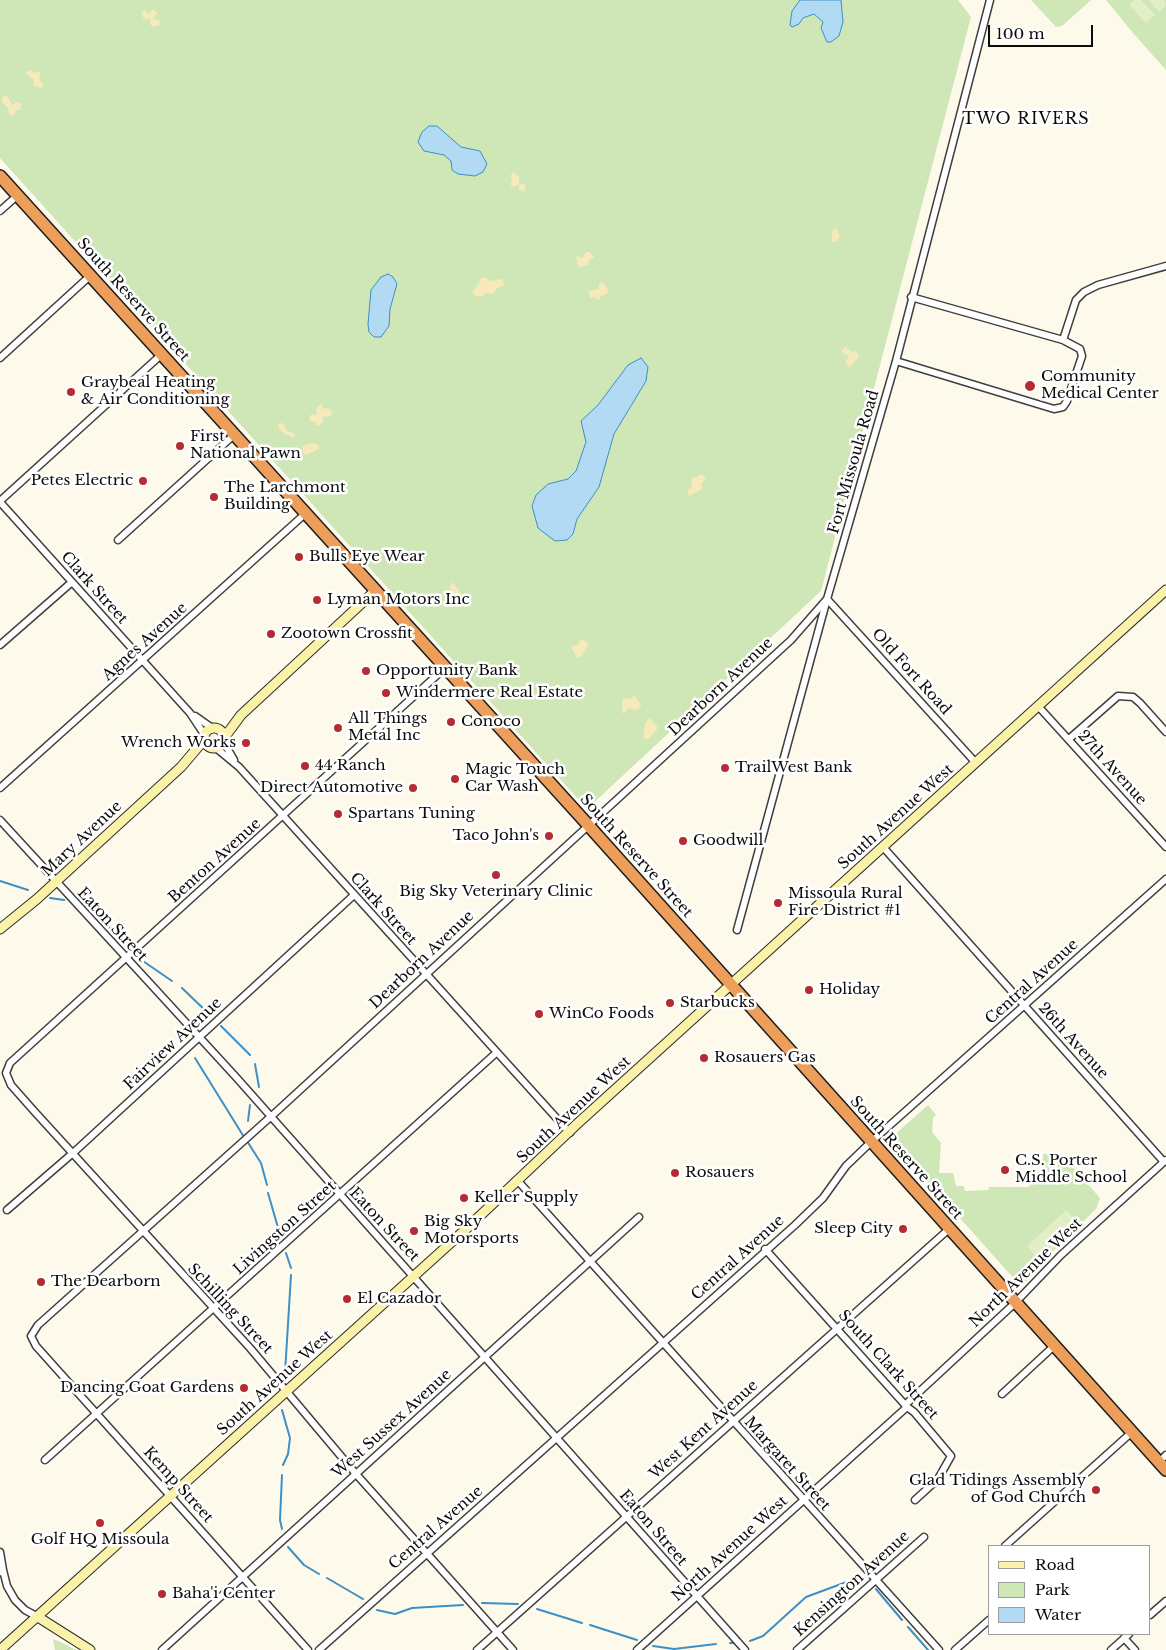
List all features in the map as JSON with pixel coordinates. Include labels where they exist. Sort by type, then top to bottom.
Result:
[{"type":"highway","name":"South Reserve Street","points":[[0,176],[589,825],[1015,1303],[1132,1432],[1163,1462]]},
{"type":"street","name":"Fort Missoula Road","points":[[738,930],[827,599],[896,361],[911,297],[990,0]]},
{"type":"street","points":[[0,211],[18,195]]},
{"type":"street","points":[[1063,340],[1076,300],[1084,292],[1098,285],[1166,266]]},
{"type":"street","points":[[0,358],[91,275]]},
{"type":"street","points":[[896,361],[1054,410],[1063,407],[1067,401],[1082,356],[1080,349],[1063,340],[911,297]]},
{"type":"street","points":[[0,501],[162,354]]},
{"type":"street","points":[[118,540],[235,434]]},
{"type":"street","name":"Clark Street","points":[[0,501],[142,661],[190,712],[210,738],[239,767],[570,1133]]},
{"type":"street","name":"Agnes Avenue","points":[[0,788],[306,513]]},
{"type":"street","points":[[0,645],[72,582]]},
{"type":"street","points":[[210,738],[241,715],[376,590]]},
{"type":"street","name":"South Avenue West","points":[[0,1650],[414,1276],[731,984],[1166,590]]},
{"type":"street","name":"Old Fort Road","points":[[827,599],[976,763]]},
{"type":"street","name":"Dearborn Avenue","points":[[32,1336],[38,1325],[271,1116],[791,640],[827,599]]},
{"type":"street","name":"Benton Avenue","points":[[6,1077],[6,1071],[10,1064],[446,667]]},
{"type":"street","points":[[1069,740],[1118,696],[1133,697],[1166,732]]},
{"type":"street","name":"27th Avenue","points":[[1038,706],[1166,848]]},
{"type":"street","points":[[224,740],[241,715]]},
{"type":"street","points":[[210,738],[221,732],[239,767]]},
{"type":"street","points":[[210,738],[224,740]]},
{"type":"street","name":"Mary Avenue","points":[[0,929],[56,882],[210,738]]},
{"type":"street","name":"Eaton Street","points":[[0,820],[271,1116],[339,1195],[414,1276],[484,1358],[745,1650]]},
{"type":"street","name":"26th Avenue","points":[[883,847],[1165,1161]]},
{"type":"street","name":"Central Avenue","points":[[319,1650],[823,1198],[846,1166],[871,1142],[1166,879]]},
{"type":"street","name":"Fairview Avenue","points":[[7,1210],[73,1153],[354,895]]},
{"type":"street","name":"Livingston Street","points":[[45,1460],[496,1053]]},
{"type":"street","name":"Schilling Street","points":[[6,1077],[11,1085],[144,1230],[177,1270],[214,1308],[287,1390],[356,1474],[513,1650]]},
{"type":"street","name":"North Avenue West","points":[[637,1650],[906,1406],[1015,1303],[1066,1250],[1165,1161]]},
{"type":"street","name":"Margaret Street","points":[[518,1181],[939,1650]]},
{"type":"street","name":"West Sussex Avenue","points":[[162,1650],[639,1217]]},
{"type":"street","name":"West Kent Avenue","points":[[477,1650],[837,1328],[950,1230]]},
{"type":"street","name":"South Clark Street","points":[[765,1250],[906,1406],[914,1412],[951,1456],[938,1480],[916,1500]]},
{"type":"street","name":"Kemp Street","points":[[32,1336],[36,1346],[243,1575],[308,1650]]},
{"type":"street","points":[[1002,1394],[1054,1346]]},
{"type":"street","points":[[1006,1545],[1132,1432]]},
{"type":"street","name":"Kensington Avenue","points":[[797,1650],[924,1537]]},
{"type":"street","points":[[0,1552],[1,1571],[15,1600],[25,1610],[90,1650]]},
{"type":"street","points":[[1151,1614],[1166,1601]]},
{"type":"street","points":[[955,1650],[988,1620]]},
{"type":"street","points":[[1111,1650],[1127,1636],[1135,1650]]},
{"type":"green space","points":[[0,0],[958,0],[971,17],[821,591],[587,809],[0,158]]},
{"type":"green space","points":[[1031,0],[1091,0],[1062,26],[1056,27]]},
{"type":"green space","points":[[1106,0],[1166,0],[1166,70],[1133,33]]},
{"type":"green space","points":[[1134,0],[1141,0],[1155,15],[1146,23],[1129,5]]},
{"type":"green space","points":[[1149,0],[1164,0],[1166,5],[1159,12]]},
{"type":"green space","points":[[928,1105],[936,1115],[933,1118],[932,1132],[941,1143],[939,1173],[953,1173],[956,1186],[964,1186],[965,1191],[988,1190],[989,1187],[1029,1187],[1032,1172],[1042,1171],[1043,1154],[1061,1154],[1100,1198],[1096,1209],[1038,1266],[1024,1284],[1020,1284],[1009,1273],[891,1141],[891,1138]]},
{"type":"green space","points":[[1066,1210],[1079,1224],[1040,1261],[1027,1246]]},
{"type":"green space","points":[[53,1639],[63,1643],[76,1650],[55,1650]]},
{"type":"sand","points":[[153,9],[158,13],[153,18],[160,21],[159,25],[153,27],[150,24],[150,18],[144,19],[141,13],[144,10],[149,14]]},
{"type":"sand","points":[[29,70],[34,73],[39,71],[41,74],[39,79],[43,84],[42,88],[34,86],[33,78],[30,78],[26,73]]},
{"type":"sand","points":[[6,95],[13,105],[16,102],[22,104],[20,110],[16,110],[14,116],[9,114],[8,108],[2,102],[2,97]]},
{"type":"sand","points":[[514,172],[519,177],[519,183],[526,185],[524,192],[519,190],[519,185],[511,187],[512,179],[510,176]]},
{"type":"sand","points":[[836,227],[840,236],[837,241],[832,242],[832,232]]},
{"type":"sand","points":[[586,252],[590,252],[594,257],[589,260],[588,265],[578,267],[576,256],[583,258]]},
{"type":"sand","points":[[484,277],[490,281],[502,279],[505,285],[497,288],[494,294],[487,293],[480,297],[475,295],[472,292],[479,284],[480,279]]},
{"type":"sand","points":[[603,282],[609,292],[602,295],[599,300],[595,297],[591,298],[589,291],[599,289],[599,284]]},
{"type":"sand","points":[[845,347],[852,352],[856,351],[859,357],[850,367],[845,363],[849,356],[841,352]]},
{"type":"sand","points":[[321,404],[324,409],[329,408],[332,412],[331,416],[323,417],[323,423],[317,426],[315,422],[310,421],[309,417],[312,414],[317,415],[316,408]]},
{"type":"sand","points":[[283,423],[287,431],[294,433],[295,437],[280,431],[278,424]]},
{"type":"sand","points":[[312,443],[319,445],[319,449],[306,455],[303,453],[303,446]]},
{"type":"sand","points":[[702,474],[706,479],[701,484],[703,488],[689,496],[687,490],[692,487],[691,479]]},
{"type":"sand","points":[[453,582],[461,594],[458,597],[452,594],[453,591],[449,587]]},
{"type":"sand","points":[[580,639],[587,642],[588,645],[582,656],[577,658],[571,647],[579,644]]},
{"type":"sand","points":[[634,695],[641,704],[640,708],[635,710],[628,708],[625,713],[622,713],[623,698],[631,699]]},
{"type":"sand","points":[[650,718],[658,728],[649,739],[646,739],[643,738],[645,723]]},
{"type":"water","points":[[800,0],[841,0],[843,22],[839,36],[831,42],[827,42],[821,28],[823,22],[814,14],[803,18],[799,24],[792,27],[790,25],[792,11]]},
{"type":"water","points":[[429,126],[437,126],[461,147],[480,151],[487,164],[483,172],[475,176],[458,174],[452,170],[451,161],[444,155],[424,151],[418,142],[422,132]]},
{"type":"water","points":[[388,274],[393,277],[397,284],[390,309],[389,326],[381,337],[374,337],[369,332],[368,324],[371,290],[381,277]]},
{"type":"water","points":[[641,358],[648,367],[646,381],[614,434],[599,487],[577,519],[573,534],[567,540],[555,541],[538,528],[532,506],[536,495],[548,484],[568,479],[576,471],[586,442],[581,421],[598,405],[628,365]]},
{"type":"waterway","points":[[0,881],[28,890]]},
{"type":"waterway","points":[[50,898],[64,900]]},
{"type":"waterway","points":[[78,899],[81,899],[126,944]]},
{"type":"waterway","points":[[140,959],[172,981]]},
{"type":"waterway","points":[[182,988],[210,1015]]},
{"type":"waterway","points":[[221,1026],[250,1055]]},
{"type":"waterway","points":[[195,1058],[244,1137]]},
{"type":"waterway","points":[[255,1064],[259,1087]]},
{"type":"waterway","points":[[248,1121],[250,1105]]},
{"type":"waterway","points":[[247,1141],[261,1163],[267,1185]]},
{"type":"waterway","points":[[268,1193],[281,1238]]},
{"type":"waterway","points":[[286,1253],[291,1268]]},
{"type":"waterway","points":[[285,1373],[291,1275]]},
{"type":"waterway","points":[[282,1410],[290,1438],[288,1454],[283,1465]]},
{"type":"waterway","points":[[282,1475],[280,1520],[282,1529]]},
{"type":"waterway","points":[[288,1547],[304,1565],[319,1574]]},
{"type":"waterway","points":[[750,1641],[763,1636],[806,1597],[860,1577],[865,1580]]},
{"type":"waterway","points":[[327,1578],[363,1599]]},
{"type":"waterway","points":[[876,1589],[902,1620]]},
{"type":"waterway","points":[[482,1603],[518,1604]]},
{"type":"waterway","points":[[377,1610],[395,1614],[412,1608],[463,1605]]},
{"type":"waterway","points":[[537,1609],[582,1623]]},
{"type":"waterway","points":[[590,1625],[637,1640]]},
{"type":"waterway","points":[[908,1627],[928,1650]]},
{"type":"waterway","points":[[653,1646],[674,1649],[716,1644]]},
{"type":"place","name":"Community Medical Center","points":[[1030,386]]},
{"type":"place","name":"Graybeal Heating & Air Conditioning","points":[[71,392]]},
{"type":"place","name":"First National Pawn","points":[[180,446]]},
{"type":"place","name":"Petes Electric","points":[[143,481]]},
{"type":"place","name":"The Larchmont Building","points":[[214,497]]},
{"type":"place","name":"Bulls Eye Wear","points":[[299,557]]},
{"type":"place","name":"Lyman Motors Inc","points":[[317,600]]},
{"type":"place","name":"Zootown Crossfit","points":[[271,634]]},
{"type":"place","name":"Opportunity Bank","points":[[366,671]]},
{"type":"place","name":"Windermere Real Estate","points":[[386,693]]},
{"type":"place","name":"Conoco","points":[[451,722]]},
{"type":"place","name":"All Things Metal Inc","points":[[338,728]]},
{"type":"place","name":"Wrench Works","points":[[246,743]]},
{"type":"place","name":"44 Ranch","points":[[305,766]]},
{"type":"place","name":"TrailWest Bank","points":[[725,768]]},
{"type":"place","name":"Magic Touch Car Wash","points":[[455,779]]},
{"type":"place","name":"Direct Automotive","points":[[413,788]]},
{"type":"place","name":"Spartans Tuning","points":[[338,814]]},
{"type":"place","name":"Taco John's","points":[[549,836]]},
{"type":"place","name":"Goodwill","points":[[683,841]]},
{"type":"place","name":"Big Sky Veterinary Clinic","points":[[496,875]]},
{"type":"place","name":"Missoula Rural Fire District #1","points":[[778,903]]},
{"type":"place","name":"Holiday","points":[[809,990]]},
{"type":"place","name":"Starbucks","points":[[670,1003]]},
{"type":"place","name":"WinCo Foods","points":[[539,1014]]},
{"type":"place","name":"Rosauers Gas","points":[[704,1058]]},
{"type":"place","name":"C.S. Porter Middle School","points":[[1005,1170]]},
{"type":"place","name":"Rosauers","points":[[675,1173]]},
{"type":"place","name":"Keller Supply","points":[[464,1198]]},
{"type":"place","name":"Sleep City","points":[[903,1229]]},
{"type":"place","name":"Big Sky Motorsports","points":[[414,1231]]},
{"type":"place","name":"The Dearborn","points":[[41,1282]]},
{"type":"place","name":"El Cazador","points":[[347,1299]]},
{"type":"place","name":"Dancing Goat Gardens","points":[[244,1388]]},
{"type":"place","name":"Glad Tidings Assembly of God Church","points":[[1096,1490]]},
{"type":"place","name":"Golf HQ Missoula","points":[[100,1523]]},
{"type":"place","name":"Baha'i Center","points":[[162,1594]]},
{"type":"district","name":"TWO RIVERS","points":[[1026,119]]}]
